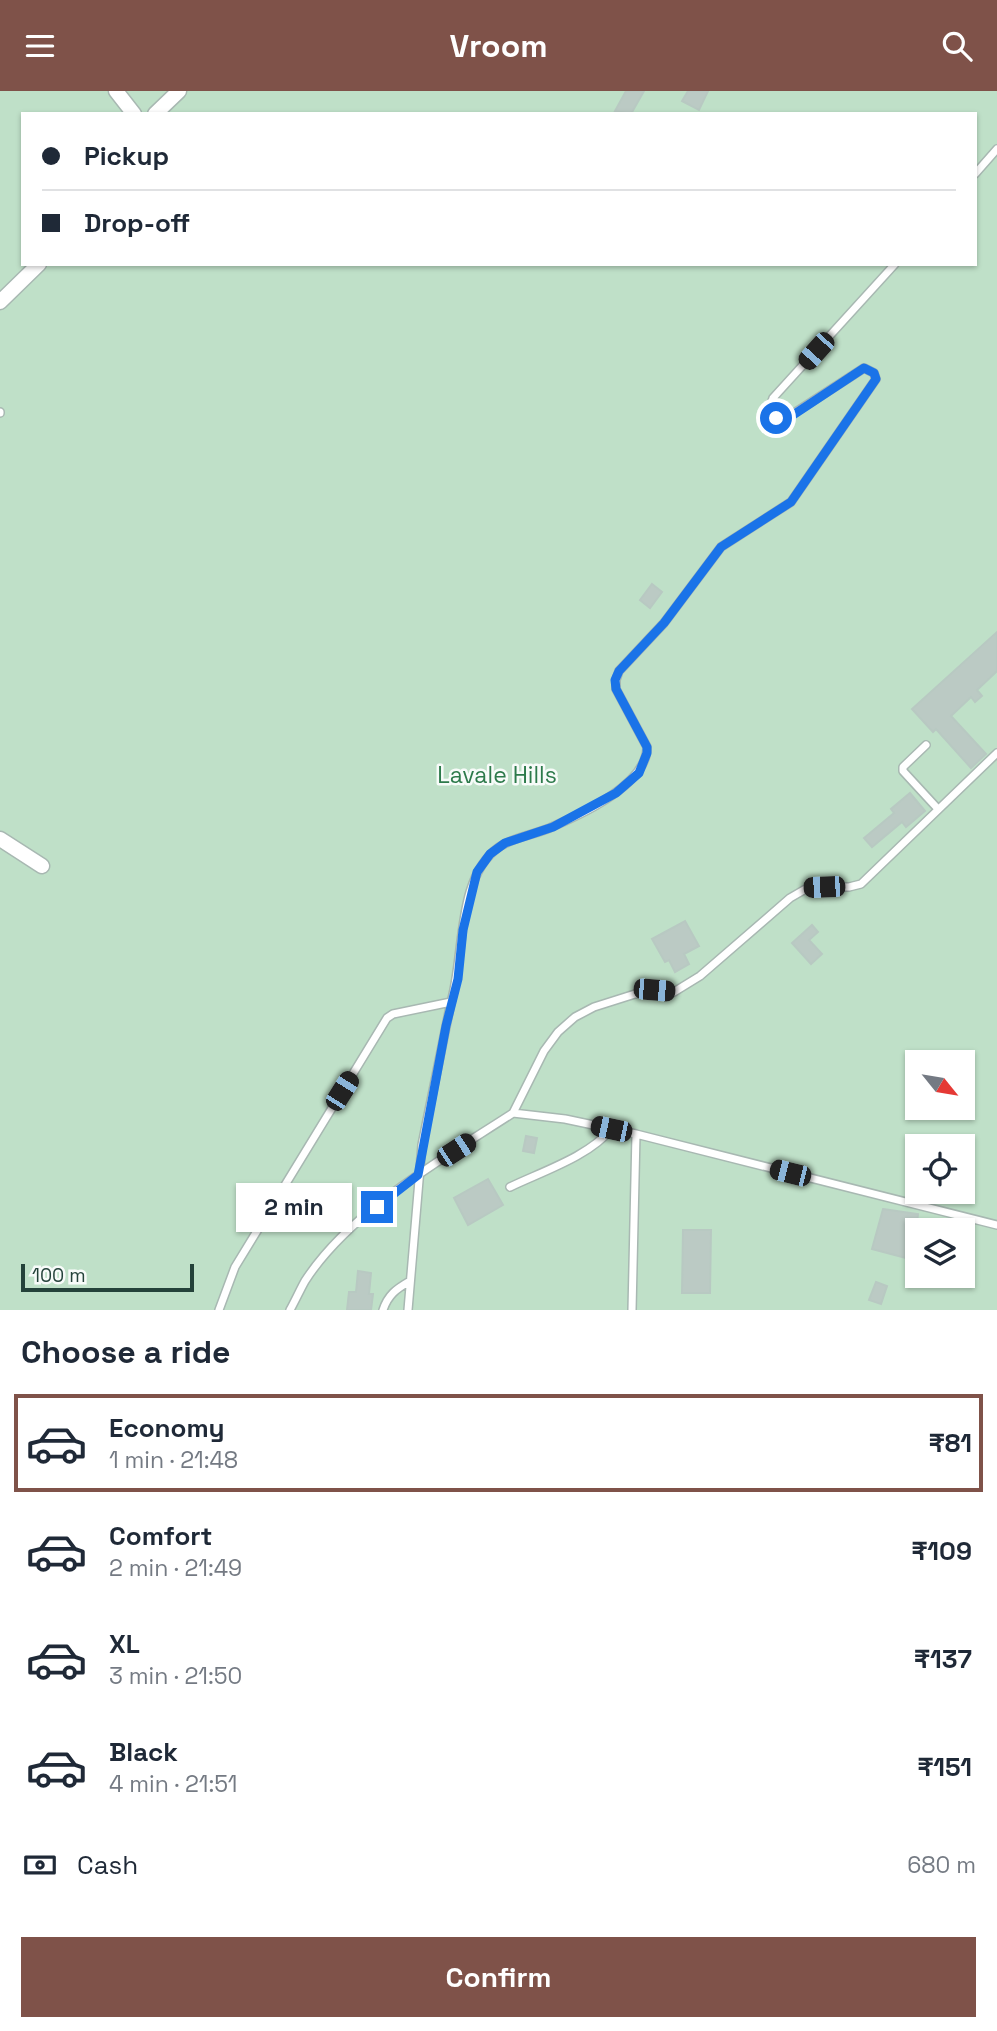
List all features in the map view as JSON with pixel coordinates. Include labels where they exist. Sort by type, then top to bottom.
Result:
[{"type":"street","points":[[116,91],[132,112]]},
{"type":"street","points":[[157,112],[179,91]]},
{"type":"street","points":[[0,302],[36,266]]},
{"type":"street","points":[[0,839],[42,866]]},
{"type":"lane","points":[[977,172],[997,149]]},
{"type":"lane","points":[[408,1310],[422,1145],[458,979],[463,930],[473,882],[482,862],[505,843],[553,827],[616,793],[639,773],[647,747],[616,689],[617,675],[664,623],[721,547],[791,502],[876,379],[874,373],[864,368],[782,421],[769,410],[773,398],[893,266]]},
{"type":"lane","points":[[926,745],[903,767],[903,771],[938,809]]},
{"type":"lane","points":[[290,1310],[306,1281],[328,1251],[356,1223],[418,1175],[513,1112],[544,1051],[558,1032],[575,1017],[594,1007],[635,994],[654,990],[674,992],[700,976],[809,887],[849,887],[861,884],[997,753]]},
{"type":"lane","points":[[219,1310],[235,1267],[387,1018],[393,1014],[451,1002]]},
{"type":"lane","points":[[513,1112],[611,1129],[997,1225]]},
{"type":"lane","points":[[510,1187],[588,1150],[603,1140],[611,1129]]},
{"type":"lane","points":[[632,1310],[636,1135]]},
{"type":"lane","points":[[383,1310],[386,1300],[396,1289],[410,1282]]},
{"type":"green space","name":"Lavale Hills","points":[[0,91],[997,91],[997,1310],[0,1310]]},
{"type":"building","points":[[626,91],[644,91],[632,112],[615,111]]},
{"type":"building","points":[[688,91],[708,91],[699,110],[682,101]]},
{"type":"building","points":[[652,584],[662,592],[650,608],[640,600]]},
{"type":"building","points":[[997,632],[997,671],[977,690],[982,696],[975,702],[971,697],[951,716],[986,754],[971,768],[936,729],[933,732],[912,709]]},
{"type":"building","points":[[910,793],[925,811],[906,827],[902,822],[872,847],[864,838],[894,813],[891,809]]},
{"type":"building","points":[[685,921],[699,946],[684,954],[689,964],[675,972],[669,960],[665,962],[652,939]]},
{"type":"building","points":[[812,925],[818,932],[809,940],[822,954],[811,964],[792,943]]},
{"type":"building","points":[[526,1136],[537,1138],[534,1153],[523,1151]]},
{"type":"building","points":[[488,1179],[503,1205],[468,1225],[454,1198]]},
{"type":"building","points":[[883,1209],[918,1214],[918,1218],[905,1218],[905,1258],[872,1249]]},
{"type":"building","points":[[683,1230],[711,1230],[710,1293],[682,1293]]},
{"type":"building","points":[[358,1271],[371,1273],[371,1310],[347,1310],[349,1292],[356,1292]]},
{"type":"building","points":[[876,1282],[887,1286],[881,1304],[869,1300]]},
{"type":"route","points":[[377,1207],[418,1175],[446,1026],[458,979],[463,930],[473,882],[482,862],[505,843],[553,827],[616,793],[639,773],[647,747],[616,689],[615,680],[619,671],[664,623],[721,547],[791,502],[876,377],[869,369],[864,368],[790,417],[782,421],[776,418]]}]
